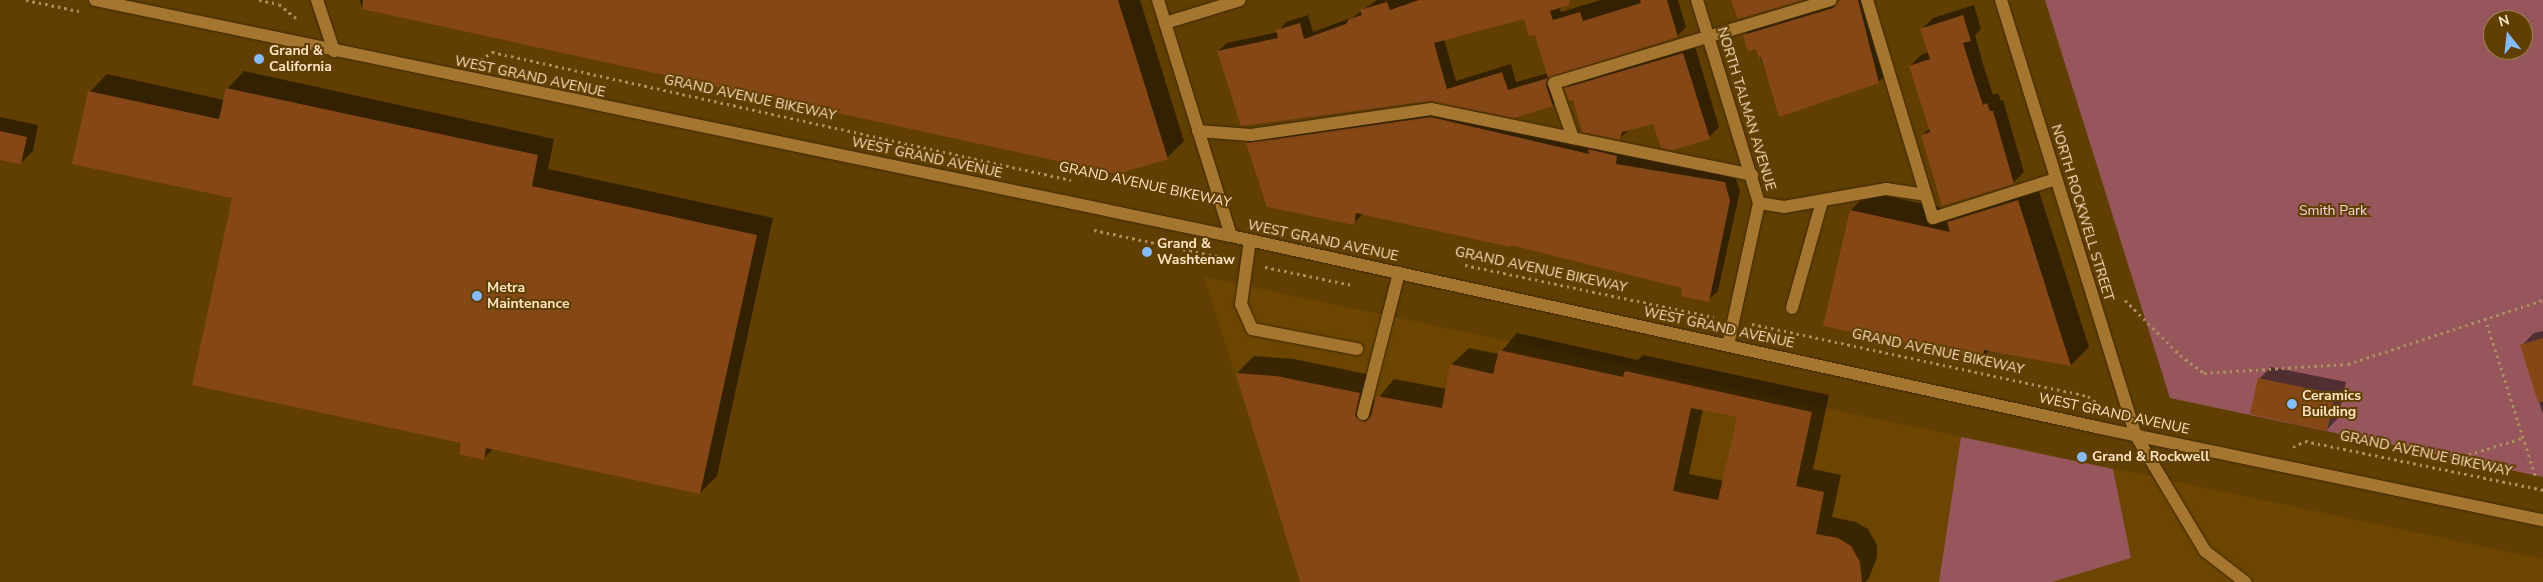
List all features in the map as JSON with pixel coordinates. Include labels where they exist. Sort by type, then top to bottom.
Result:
[{"type":"main road","name":"WEST GRAND AVENUE","points":[[95,0],[334,52],[1250,240],[2135,434],[2543,520]]},
{"type":"main road","points":[[317,0],[334,52]]},
{"type":"main road","points":[[1158,0],[1231,236]]},
{"type":"main road","points":[[1165,23],[1240,0]]},
{"type":"main road","name":"NORTH TALMAN AVENUE","points":[[1697,0],[1759,202],[1728,345]]},
{"type":"main road","points":[[1573,138],[1554,83],[1831,0]]},
{"type":"main road","points":[[1867,0],[1933,218],[2056,179]]},
{"type":"main road","name":"NORTH ROCKWELL STREET","points":[[2001,0],[2135,434],[2205,551],[2245,582]]},
{"type":"main road","points":[[1198,131],[1251,135],[1431,109],[1752,175]]},
{"type":"main road","points":[[1759,202],[1784,208],[1886,189],[1926,196]]},
{"type":"main road","points":[[1792,308],[1822,201]]},
{"type":"main road","points":[[1250,240],[1241,304],[1252,329],[1357,349]]},
{"type":"main road","points":[[1363,414],[1399,273]]},
{"type":"path","points":[[259,0],[279,4]]},
{"type":"path","name":"GRAND AVENUE BIKEWAY","points":[[492,52],[1074,181]]},
{"type":"path","name":"GRAND AVENUE BIKEWAY","points":[[1462,265],[2088,396]]},
{"type":"path","points":[[2125,300],[2180,356],[2204,372],[2348,364],[2437,337],[2485,318],[2543,300]]},
{"type":"path","points":[[2485,318],[2535,475]]},
{"type":"path","points":[[2450,460],[2523,438]]},
{"type":"path","name":"GRAND AVENUE BIKEWAY","points":[[2305,441],[2543,490]]},
{"type":"shaded area","points":[[1204,277],[2543,559],[2543,582],[1301,582]]},
{"type":"green space","name":"Smith Park","points":[[2045,0],[2543,0],[2543,477],[2170,398]]},
{"type":"green space","points":[[1961,437],[2113,469],[2131,558],[2052,582],[1939,582]]},
{"type":"building","points":[[363,0],[1118,0],[1168,159],[1117,174],[362,9]]},
{"type":"building","points":[[1419,0],[1569,0],[1569,5],[1550,11],[1553,20],[1580,12],[1583,21],[1641,3],[1640,0],[1667,0],[1678,37],[1548,78],[1546,85],[1553,106],[1514,118],[1430,101],[1241,126],[1217,51],[1278,38],[1276,30],[1300,23],[1304,39],[1346,24],[1349,19],[1362,15],[1360,10],[1387,2],[1390,10]],"holes":[[[1524,19],[1529,36],[1535,35],[1548,78],[1508,90],[1502,72],[1447,89],[1434,43]]]},
{"type":"building","points":[[1731,0],[1803,0],[1738,19]]},
{"type":"building","points":[[1839,0],[1858,0],[1879,83],[1779,117],[1761,57],[1759,58],[1756,49],[1748,51],[1743,35],[1833,8]]},
{"type":"building","points":[[1963,15],[1971,41],[1963,43],[1983,105],[1987,103],[1990,111],[1993,111],[2014,184],[1942,206],[1921,135],[1930,132],[1909,66],[1930,59],[1920,29]]},
{"type":"building","points":[[1683,53],[1710,139],[1672,150],[1661,148],[1653,124],[1622,132],[1620,140],[1582,132],[1573,100],[1569,101],[1564,88]]},
{"type":"building","name":"Metra Maintenance","points":[[226,88],[538,155],[532,186],[757,235],[700,494],[486,448],[484,460],[459,454],[461,443],[192,385],[232,198],[72,164],[88,91],[219,119]]},
{"type":"building","points":[[1431,117],[1589,154],[1588,149],[1617,156],[1616,164],[1725,182],[1730,201],[1709,302],[1681,296],[1682,288],[1511,245],[1510,247],[1356,213],[1354,225],[1267,207],[1246,143]]},
{"type":"building","points":[[0,131],[27,137],[21,164],[0,160]]},
{"type":"building","points":[[2018,200],[2071,366],[1984,350],[1982,360],[1823,326],[1850,210],[1950,232],[1947,222]]},
{"type":"building","points":[[2543,338],[2543,402],[2538,402],[2520,345]]},
{"type":"building","points":[[1499,350],[1623,377],[1625,371],[1812,412],[1796,486],[1824,492],[1816,534],[1838,538],[1851,546],[1860,562],[1862,582],[1300,582],[1236,373],[1276,376],[1360,393],[1355,416],[1365,422],[1371,416],[1376,396],[1442,408],[1450,364],[1493,374]],"holes":[[[1691,408],[1737,417],[1718,500],[1673,491]]]},
{"type":"building","name":"Ceramics Building","points":[[2258,378],[2335,394],[2327,431],[2250,414]]},
{"type":"place","name":"Grand & California","points":[[259,59]]},
{"type":"place","name":"Grand & Washtenaw","points":[[1147,252]]},
{"type":"place","name":"Metra Maintenance","points":[[477,296]]},
{"type":"place","name":"Ceramics Building","points":[[2292,404]]},
{"type":"place","name":"Grand & Rockwell","points":[[2082,457]]}]
